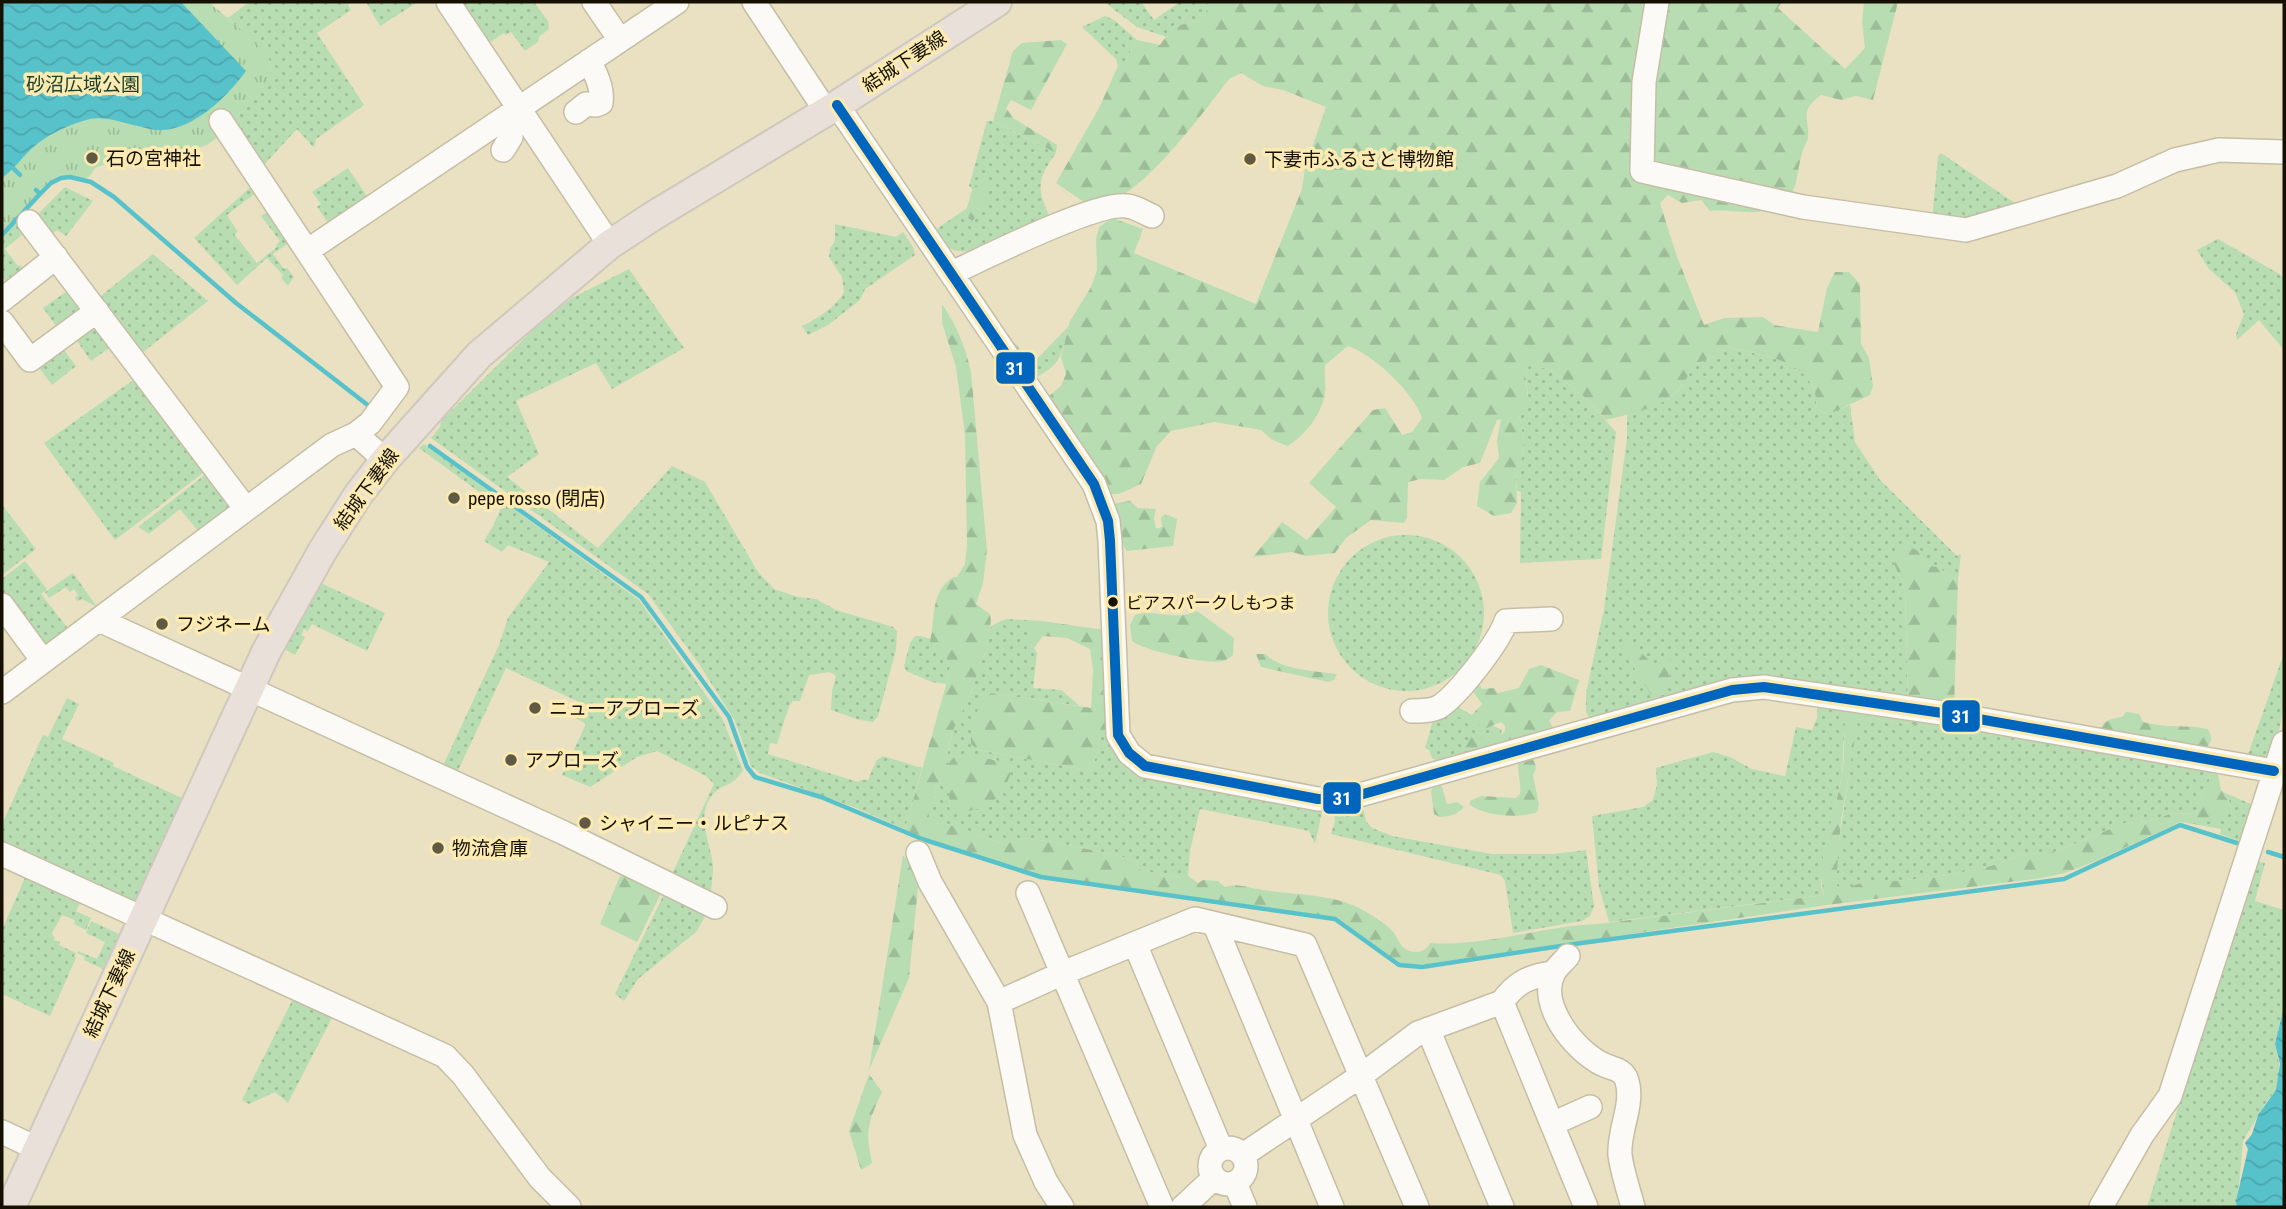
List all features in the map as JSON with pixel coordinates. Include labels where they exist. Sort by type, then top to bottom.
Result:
[{"type":"main road","name":"結城下妻線","points":[[11,1207],[248,688],[323,550],[358,495],[385,460],[479,355],[610,245],[997,2]]},
{"type":"street","points":[[448,2],[511,114],[610,245]]},
{"type":"street","points":[[594,2],[620,40]]},
{"type":"street","points":[[307,250],[677,2]]},
{"type":"street","points":[[754,2],[951,273],[1081,463],[1108,521],[1118,735],[1129,753],[1145,766],[1318,799],[1349,798],[1732,690],[1764,687],[1956,715],[2274,771]]},
{"type":"street","points":[[1657,2],[1644,82],[1642,172],[1803,207],[1966,230],[2117,186],[2175,160],[2220,150],[2284,152]]},
{"type":"street","points":[[576,112],[586,104],[601,103],[603,97],[598,78],[589,61]]},
{"type":"street","points":[[503,150],[511,137],[511,114]]},
{"type":"street","points":[[2,692],[332,445],[356,434],[370,423],[397,387],[221,121]]},
{"type":"street","points":[[951,273],[1106,207],[1128,206],[1152,216]]},
{"type":"street","points":[[29,222],[246,509]]},
{"type":"street","points":[[2,300],[56,257]]},
{"type":"street","points":[[2,322],[30,360],[97,311]]},
{"type":"street","points":[[356,434],[385,460]]},
{"type":"street","points":[[2,605],[43,661]]},
{"type":"street","points":[[1412,711],[1439,707],[1493,646],[1506,621],[1551,619]]},
{"type":"street","points":[[99,620],[564,833],[715,907]]},
{"type":"street","points":[[2101,1207],[2142,1135],[2170,1096],[2284,743]]},
{"type":"street","points":[[918,852],[930,882],[999,1002],[1025,1135],[1046,1182],[1062,1207]]},
{"type":"street","points":[[2,854],[445,1056],[463,1075],[540,1178],[569,1207]]},
{"type":"street","points":[[1028,893],[1162,1207]]},
{"type":"street","points":[[999,1002],[1195,919],[1305,945],[1417,1207]]},
{"type":"street","points":[[1215,925],[1332,1207]]},
{"type":"street","points":[[1135,944],[1232,1152],[1246,1160],[1244,1176],[1224,1181],[1183,1207]]},
{"type":"street","points":[[1245,1207],[1210,1161],[1213,1156],[1232,1152],[1294,1119],[1362,1075],[1418,1033],[1502,1002],[1522,980],[1561,965],[1550,1004],[1557,1019],[1575,1043],[1602,1064],[1616,1068],[1626,1078],[1629,1092],[1620,1154],[1633,1207]]},
{"type":"street","points":[[1502,1002],[1586,1207]]},
{"type":"street","points":[[1428,1028],[1502,1207]]},
{"type":"street","points":[[1552,1124],[1590,1107]]},
{"type":"street","points":[[2,1132],[38,1149]]},
{"type":"green space","name":"砂沼広域公園","points":[[2,2],[209,2],[260,46],[269,58],[271,74],[266,86],[222,134],[207,145],[177,154],[118,159],[95,168],[89,177],[83,179],[61,176],[47,185],[2,233]]},
{"type":"green space","points":[[249,2],[352,2],[348,5],[351,10],[317,33],[364,105],[316,139],[314,148],[297,129],[260,169],[229,126],[259,93],[270,71],[269,61],[261,50],[228,18]]},
{"type":"green space","points":[[366,2],[418,2],[380,26]]},
{"type":"green space","points":[[464,2],[534,2],[548,21],[549,29],[539,37],[538,42],[525,51],[511,32],[506,35],[504,33],[483,47],[456,7]]},
{"type":"green space","points":[[1141,2],[1154,20],[1180,2],[1208,2],[1205,18],[1173,27],[1167,37],[1137,27],[1107,4]]},
{"type":"green space","points":[[1208,2],[1782,2],[1778,8],[1845,69],[1865,48],[1862,22],[1864,2],[1898,2],[1873,100],[1856,96],[1841,100],[1821,95],[1814,101],[1807,111],[1808,138],[1795,187],[1786,201],[1769,210],[1755,212],[1710,211],[1701,200],[1682,203],[1668,195],[1660,203],[1676,254],[1704,325],[1724,318],[1763,317],[1774,325],[1818,332],[1827,288],[1835,272],[1849,272],[1860,284],[1861,344],[1869,358],[1873,386],[1870,395],[1827,415],[1817,409],[1813,387],[1798,369],[1775,359],[1728,347],[1693,365],[1687,379],[1669,398],[1646,409],[1606,420],[1586,398],[1549,369],[1529,365],[1525,373],[1529,405],[1519,415],[1524,440],[1516,473],[1517,503],[1511,513],[1494,516],[1477,506],[1480,482],[1499,458],[1497,440],[1501,419],[1497,420],[1480,463],[1463,467],[1444,480],[1421,479],[1408,482],[1407,518],[1404,523],[1371,520],[1346,538],[1335,553],[1306,556],[1292,552],[1253,557],[1282,522],[1307,540],[1336,507],[1309,483],[1373,410],[1385,408],[1402,435],[1412,432],[1422,418],[1402,386],[1369,357],[1348,346],[1325,365],[1325,393],[1320,409],[1294,442],[1287,446],[1271,439],[1261,430],[1215,422],[1171,431],[1157,446],[1141,484],[1119,494],[1108,494],[1048,397],[1061,386],[1066,374],[1061,357],[1070,321],[1091,287],[1097,270],[1096,239],[1099,227],[1112,218],[1143,229],[1134,253],[1256,304],[1302,189],[1305,168],[1326,107],[1283,90],[1263,86],[1241,73],[1229,79],[1176,146],[1128,192],[1111,201],[1087,204],[1056,183],[1099,108],[1118,66],[1123,65],[1137,40],[1160,45],[1173,27],[1205,18]]},
{"type":"green space","points":[[1105,16],[1114,20],[1137,40],[1123,65],[1118,66],[1116,59],[1082,27]]},
{"type":"green space","points":[[1061,40],[1067,44],[1031,110],[1011,100],[1006,108],[1013,118],[1057,145],[1056,153],[993,121],[1013,51],[1022,43]]},
{"type":"green space","points":[[987,121],[993,121],[1056,153],[1045,169],[1041,183],[1042,197],[1049,215],[1044,221],[986,247],[954,250],[945,244],[935,230],[967,208],[965,215],[980,178],[973,190],[969,186]]},
{"type":"green space","points":[[1941,153],[2022,208],[1964,223],[1932,221],[1938,156]]},
{"type":"green space","points":[[348,168],[370,201],[331,227],[317,207],[321,204],[312,192]]},
{"type":"green space","points":[[980,178],[984,179],[986,185],[986,196],[983,207],[972,221],[965,215],[971,193]]},
{"type":"green space","points":[[255,183],[257,192],[227,215],[238,232],[234,234],[257,263],[277,247],[280,241],[261,216],[273,208],[294,239],[273,254],[294,277],[288,286],[281,278],[283,275],[267,258],[237,285],[194,238]]},
{"type":"green space","points":[[65,187],[93,201],[66,236],[57,230],[47,237],[37,215]]},
{"type":"green space","points":[[21,218],[32,233],[25,239],[22,235],[5,249],[26,273],[9,286],[2,277],[2,237]]},
{"type":"green space","points":[[835,224],[896,237],[903,232],[915,255],[865,289],[860,300],[828,325],[808,335],[802,326],[831,308],[844,292],[842,277],[829,257],[835,240]]},
{"type":"green space","points":[[2218,239],[2284,279],[2284,350],[2259,320],[2237,340],[2236,334],[2244,314],[2235,292],[2209,269],[2197,250]]},
{"type":"green space","points":[[153,254],[208,301],[138,356],[101,303],[102,295]]},
{"type":"green space","points":[[629,269],[684,348],[612,389],[596,363],[516,401],[539,454],[507,477],[598,548],[672,466],[705,482],[758,572],[774,589],[798,597],[816,599],[836,610],[893,627],[897,631],[896,650],[878,716],[873,722],[831,710],[836,676],[830,672],[809,675],[800,701],[793,701],[789,706],[777,744],[770,743],[768,754],[858,782],[868,780],[876,761],[883,756],[922,768],[905,829],[760,773],[751,766],[735,721],[699,664],[648,594],[431,438],[440,427],[441,421],[537,326],[572,298]]},
{"type":"green space","points":[[73,287],[90,309],[60,331],[43,308]]},
{"type":"green space","points":[[942,304],[960,337],[971,372],[987,550],[983,583],[976,604],[990,614],[991,619],[988,648],[952,733],[948,764],[955,756],[962,756],[1013,765],[999,796],[973,810],[950,812],[949,793],[943,781],[936,787],[935,802],[927,817],[1006,845],[1014,839],[1055,843],[1134,860],[1139,869],[1169,877],[1188,876],[1198,883],[1203,880],[1218,881],[1225,887],[1233,885],[1342,901],[1378,919],[1405,948],[1417,952],[1430,943],[1472,942],[1556,928],[1824,895],[1822,865],[1842,775],[1845,714],[1856,706],[2023,737],[1994,736],[1868,718],[1858,720],[1841,821],[1836,882],[1838,888],[1867,881],[1898,881],[1949,875],[1991,866],[2021,855],[2057,851],[2125,823],[2155,820],[2172,813],[2195,814],[2208,785],[2210,773],[2216,770],[2221,789],[2230,802],[2230,809],[2217,819],[2201,824],[2180,822],[2096,861],[2065,873],[2042,878],[1827,905],[1420,965],[1400,964],[1335,918],[1041,876],[922,838],[905,829],[950,667],[946,657],[929,646],[937,598],[946,583],[957,577],[965,564],[967,545],[965,435],[956,367],[942,323]]},
{"type":"green space","points":[[89,322],[116,343],[91,361],[72,334]]},
{"type":"green space","points":[[1069,326],[1057,361],[1037,377],[1030,375],[1008,343],[1015,343],[1032,364]]},
{"type":"green space","points":[[61,346],[76,366],[52,385],[37,365]]},
{"type":"green space","points":[[1728,347],[1775,359],[1798,369],[1813,387],[1817,409],[1826,414],[1850,405],[1855,442],[1880,480],[1957,556],[1961,554],[1958,580],[1937,567],[1926,565],[1918,551],[1893,560],[1905,591],[1908,701],[1791,682],[1591,721],[1586,712],[1586,693],[1604,609],[1627,438],[1627,414],[1668,399],[1682,385],[1693,365]]},
{"type":"green space","points":[[1529,365],[1549,369],[1586,398],[1616,432],[1601,559],[1520,563],[1521,492],[1517,491],[1516,473],[1524,440],[1519,415],[1528,395],[1525,373]]},
{"type":"green space","points":[[139,376],[208,469],[115,540],[44,443]]},
{"type":"green space","points":[[424,444],[639,600],[722,718],[743,770],[735,780],[714,793],[705,810],[705,829],[713,867],[710,900],[671,876],[714,784],[706,776],[657,751],[637,757],[590,787],[562,775],[586,724],[572,716],[579,702],[506,668],[455,777],[441,770],[499,645],[508,618],[549,562],[508,545],[502,552],[484,541],[501,508],[419,448]]},
{"type":"green space","points":[[211,470],[238,504],[204,531],[198,531],[180,509],[149,534],[138,527]]},
{"type":"green space","points":[[1130,501],[1138,508],[1156,509],[1156,529],[1162,527],[1161,518],[1165,514],[1177,519],[1173,546],[1127,551],[1111,508],[1117,503]]},
{"type":"green space","points":[[2,507],[36,549],[2,575]]},
{"type":"green space","points":[[1406,535],[1436,541],[1461,558],[1478,583],[1484,613],[1478,643],[1461,668],[1436,685],[1406,691],[1376,685],[1351,668],[1334,643],[1328,613],[1334,583],[1351,558],[1376,541]]},
{"type":"green space","points":[[1902,542],[1918,551],[1926,565],[1937,567],[1958,580],[1954,709],[1908,701],[1905,591],[1893,561]]},
{"type":"green space","points":[[25,561],[47,589],[41,594],[70,631],[43,652],[2,598],[2,579]]},
{"type":"green space","points":[[73,573],[97,607],[82,599],[77,601],[75,598],[78,595],[74,589],[70,592],[66,587],[49,598],[45,592]]},
{"type":"green space","points":[[321,583],[385,613],[367,651],[312,624],[308,631],[304,629],[301,635],[305,637],[295,655],[284,649],[300,613]]},
{"type":"green space","points":[[1197,611],[1234,638],[1231,657],[1215,662],[1191,659],[1150,649],[1132,641],[1130,625],[1135,615],[1180,615]]},
{"type":"green space","points":[[1006,619],[1042,621],[1031,626],[1026,647],[1034,648],[1037,653],[1033,688],[1061,690],[1080,706],[991,693],[978,750],[1092,771],[1101,737],[1109,737],[1115,748],[1323,807],[1315,844],[1309,831],[1200,809],[1190,851],[1188,876],[1169,877],[1139,869],[1134,860],[1124,857],[1038,840],[1015,839],[1006,845],[926,817],[935,802],[936,787],[943,780],[949,793],[950,812],[996,759],[955,756],[948,765],[951,736],[986,652],[988,633],[993,625]]},
{"type":"green space","points":[[1042,621],[1105,630],[1109,737],[1101,737],[1092,771],[978,750],[971,744],[975,716],[991,693],[1091,708],[1093,670],[1090,649],[1067,638],[1043,636],[1034,648],[1026,647],[1031,626]]},
{"type":"green space","points":[[915,636],[931,639],[930,646],[947,657],[950,666],[947,684],[932,682],[906,671],[904,666],[910,643]]},
{"type":"green space","points":[[1620,643],[1636,648],[1653,664],[1664,659],[1672,661],[1667,682],[1652,698],[1646,686],[1638,682],[1629,658],[1616,648]]},
{"type":"green space","points":[[2284,653],[2282,712],[2276,742],[2263,763],[2246,760]]},
{"type":"green space","points":[[1256,654],[1265,654],[1289,667],[1337,674],[1334,680],[1328,682],[1261,667]]},
{"type":"green space","points":[[1541,665],[1579,680],[1570,711],[1557,712],[1549,721],[1555,730],[1533,741],[1527,736],[1474,757],[1464,747],[1472,736],[1494,737],[1505,731],[1505,726],[1501,722],[1480,728],[1479,723],[1460,718],[1451,707],[1456,702],[1461,709],[1472,715],[1482,704],[1469,686],[1477,680],[1482,689],[1494,688],[1498,693],[1519,688],[1529,669]]},
{"type":"green space","points":[[67,698],[79,704],[62,739],[184,799],[132,909],[2,848],[2,824],[43,735],[48,737]]},
{"type":"green space","points":[[1818,702],[1856,706],[1844,735],[1842,776],[1825,849],[1821,885],[1824,895],[1609,922],[1599,887],[1592,816],[1643,807],[1653,800],[1657,785],[1656,768],[1713,752],[1730,757],[1752,769],[1785,776],[1796,727],[1812,730],[1817,718]]},
{"type":"green space","points":[[1450,705],[1502,730],[1494,746],[1478,755],[1442,764],[1432,758],[1429,750],[1425,748],[1434,717]]},
{"type":"green space","points":[[2126,712],[2139,714],[2143,722],[2152,724],[2208,729],[2211,741],[2206,748],[2100,733],[2105,723],[2122,717]]},
{"type":"green space","points":[[1868,718],[1995,736],[2023,737],[2220,766],[2218,774],[2216,770],[2210,773],[2208,785],[2195,814],[2172,813],[2155,820],[2125,823],[2057,851],[2021,855],[1991,866],[1949,875],[1898,881],[1867,881],[1838,888],[1836,863],[1854,738],[1858,720]]},
{"type":"green space","points":[[1529,755],[1535,765],[1533,775],[1539,805],[1537,812],[1502,815],[1484,812],[1470,805],[1470,801],[1481,796],[1516,798],[1520,794],[1520,758]]},
{"type":"green space","points":[[1434,785],[1442,787],[1447,804],[1457,802],[1464,807],[1461,810],[1447,816],[1434,814],[1431,791]]},
{"type":"green space","points":[[2221,791],[2253,805],[2248,844],[2220,834],[2221,829],[2181,822],[2207,821],[2218,818],[2230,809],[2230,802]]},
{"type":"green space","points":[[1362,804],[1366,821],[1372,828],[1392,836],[1492,854],[1553,854],[1586,850],[1594,906],[1590,916],[1582,921],[1513,933],[1505,881],[1501,875],[1331,834],[1335,821],[1333,806]]},
{"type":"green space","points":[[903,855],[919,877],[909,978],[869,1070]]},
{"type":"green space","points":[[2255,861],[2265,863],[2255,901],[2284,910],[2284,1007],[2275,1044],[2280,1069],[2276,1090],[2243,1141],[2237,1207],[2147,1207]]},
{"type":"green space","points":[[623,869],[664,887],[637,942],[600,924]]},
{"type":"green space","points":[[27,873],[82,898],[76,911],[91,918],[86,930],[74,924],[75,920],[62,915],[51,935],[55,937],[54,940],[60,942],[59,945],[76,953],[76,958],[50,1016],[2,994],[2,930]]},
{"type":"green space","points":[[667,888],[710,908],[696,932],[638,979],[624,1001],[615,994]]},
{"type":"green space","points":[[91,921],[119,934],[103,969],[84,960],[85,957],[77,953],[78,951],[97,959],[105,942],[86,933]]},
{"type":"green space","points":[[295,995],[334,1014],[288,1103],[275,1092],[249,1104],[242,1100]]},
{"type":"green space","points":[[869,1074],[882,1092],[869,1127],[872,1163],[861,1170],[849,1131]]},
{"type":"water","name":"砂沼広域公園","points":[[2,2],[181,2],[246,71],[220,101],[184,125],[159,130],[108,119],[83,121],[43,140],[2,178]]},
{"type":"water","points":[[2284,1007],[2284,1207],[2237,1207],[2236,1201],[2248,1149],[2245,1143],[2252,1134],[2258,1115],[2276,1090],[2280,1064],[2275,1044]]},
{"type":"waterway","points":[[13,168],[20,175]]},
{"type":"waterway","points":[[36,190],[40,194],[61,178],[70,177],[91,182],[114,197],[236,303],[369,406]]},
{"type":"waterway","points":[[2,235],[40,194]]},
{"type":"waterway","points":[[430,446],[641,597],[729,717],[747,767],[755,777],[821,797],[922,839],[1041,877],[1335,919],[1399,965],[1422,967],[1574,944],[2064,879],[2180,825],[2237,843]]},
{"type":"waterway","points":[[2268,852],[2284,857]]},
{"type":"transit line","name":"31","points":[[837,105],[1094,484],[1108,521],[1110,541],[1118,735],[1129,753],[1145,766],[1318,799],[1349,798],[1732,690],[1764,687],[1956,715],[2274,771]]},
{"type":"place","name":"石の宮神社","points":[[92,158]]},
{"type":"place","name":"下妻市ふるさと博物館","points":[[1250,159]]},
{"type":"place","name":"pepe rosso (閉店)","points":[[454,498]]},
{"type":"place","name":"ビアスパークしもつま","points":[[1113,602]]},
{"type":"place","name":"フジネーム","points":[[162,624]]},
{"type":"place","name":"ニューアプローズ","points":[[535,708]]},
{"type":"place","name":"アプローズ","points":[[511,760]]},
{"type":"place","name":"シャイニー・ルピナス","points":[[585,823]]},
{"type":"place","name":"物流倉庫","points":[[438,848]]}]
